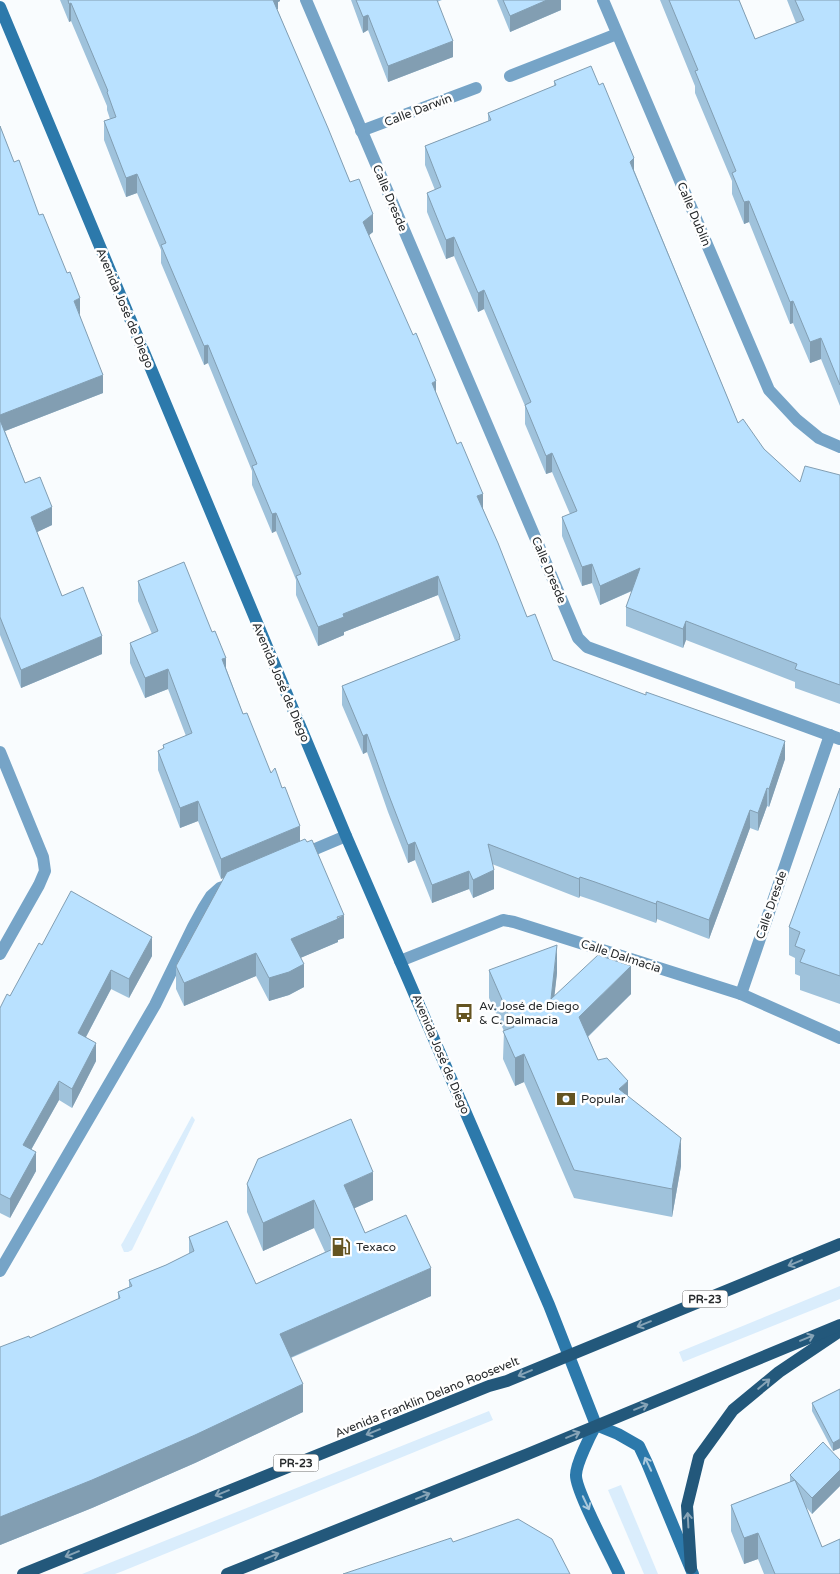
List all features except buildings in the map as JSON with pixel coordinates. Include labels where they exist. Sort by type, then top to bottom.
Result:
[{"type":"main road","name":"Avenida José de Diego","points":[[0,7],[346,836],[569,1354],[596,1425]]},
{"type":"main road","name":"Avenida Franklin Delano Roosevelt","points":[[23,1574],[453,1400],[507,1381],[840,1244]]},
{"type":"main road","points":[[227,1574],[519,1458],[840,1325]]},
{"type":"main road","points":[[692,1571],[687,1506],[699,1457],[733,1410],[779,1372],[840,1331]]},
{"type":"main road","points":[[596,1425],[618,1434],[638,1446],[647,1463],[692,1571]]},
{"type":"main road","points":[[596,1425],[584,1450],[576,1475],[581,1494],[619,1574]]},
{"type":"street","name":"Calle Dresde","points":[[306,0],[578,638],[587,647],[835,737],[740,994]]},
{"type":"street","name":"Calle Dublín","points":[[603,0],[769,390],[797,420],[819,438],[840,447]]},
{"type":"street","points":[[510,76],[616,34]]},
{"type":"street","name":"Calle Darwin","points":[[361,132],[476,88]]},
{"type":"street","points":[[0,752],[43,857],[45,871],[0,954]]},
{"type":"street","points":[[289,860],[346,836]]},
{"type":"street","points":[[0,1271],[155,1005],[193,927],[211,896],[220,888],[246,878]]},
{"type":"street","name":"Calle Dalmacia","points":[[400,961],[503,920],[740,994],[840,1038]]},
{"type":"shaded area","points":[[192,1116],[195,1120],[132,1250],[124,1252],[121,1245]]},
{"type":"shaded area","points":[[840,1286],[840,1299],[683,1362],[679,1352]]},
{"type":"shaded area","points":[[489,1411],[493,1420],[123,1571],[115,1574],[82,1574]]},
{"type":"shaded area","points":[[621,1485],[658,1574],[644,1574],[608,1490]]},
{"type":"place","name":"Av. José de Diego & C. Dalmacia","points":[[464,1013]]},
{"type":"place","name":"Popular","points":[[566,1099]]},
{"type":"place","name":"Texaco","points":[[341,1247]]}]
